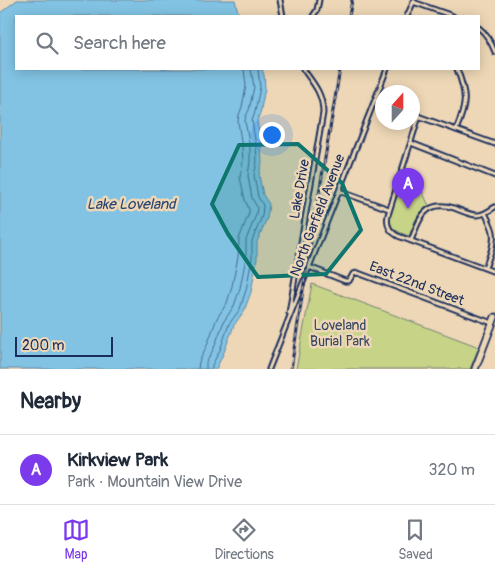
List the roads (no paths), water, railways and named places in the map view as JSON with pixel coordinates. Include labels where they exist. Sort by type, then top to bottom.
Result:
[{"type":"highway","points":[[475,369],[494,320]]},
{"type":"street","points":[[280,0],[284,15]]},
{"type":"street","points":[[313,15],[317,10],[319,0]]},
{"type":"street","points":[[407,15],[414,1],[450,15]]},
{"type":"street","points":[[480,29],[491,41],[495,52]]},
{"type":"street","name":"Lake Drive","points":[[289,318],[323,113],[319,93],[304,70]]},
{"type":"street","name":"North Garfield Avenue","points":[[381,85],[387,70]]},
{"type":"street","points":[[456,130],[462,115],[465,98],[457,70]]},
{"type":"street","name":"North Garfield Avenue","points":[[269,369],[375,100]]},
{"type":"street","points":[[420,116],[495,144]]},
{"type":"street","points":[[415,130],[389,210],[388,228],[394,234],[411,241],[495,272]]},
{"type":"street","points":[[411,143],[495,176]]},
{"type":"street","points":[[339,191],[389,210]]},
{"type":"street","points":[[411,241],[421,216],[433,207],[447,206],[476,215],[485,213],[495,207]]},
{"type":"street","points":[[485,213],[494,235],[494,243],[485,268]]},
{"type":"street","name":"East 22nd Street","points":[[309,267],[347,281],[353,274],[358,273],[494,320]]},
{"type":"water","name":"Lake Loveland","points":[[17,0],[235,0],[239,15],[15,15],[15,70],[262,70],[265,88],[257,120],[262,163],[259,175],[263,195],[269,204],[267,218],[257,242],[257,259],[251,292],[244,311],[234,325],[216,369],[0,369],[0,13]]},
{"type":"railway","points":[[349,15],[352,0]]},
{"type":"railway","points":[[291,369],[340,70]]},
{"type":"place","name":"Kirkview Park","points":[[408,209]]},
{"type":"park label","name":"Loveland Burial Park","points":[[340,334]]}]
